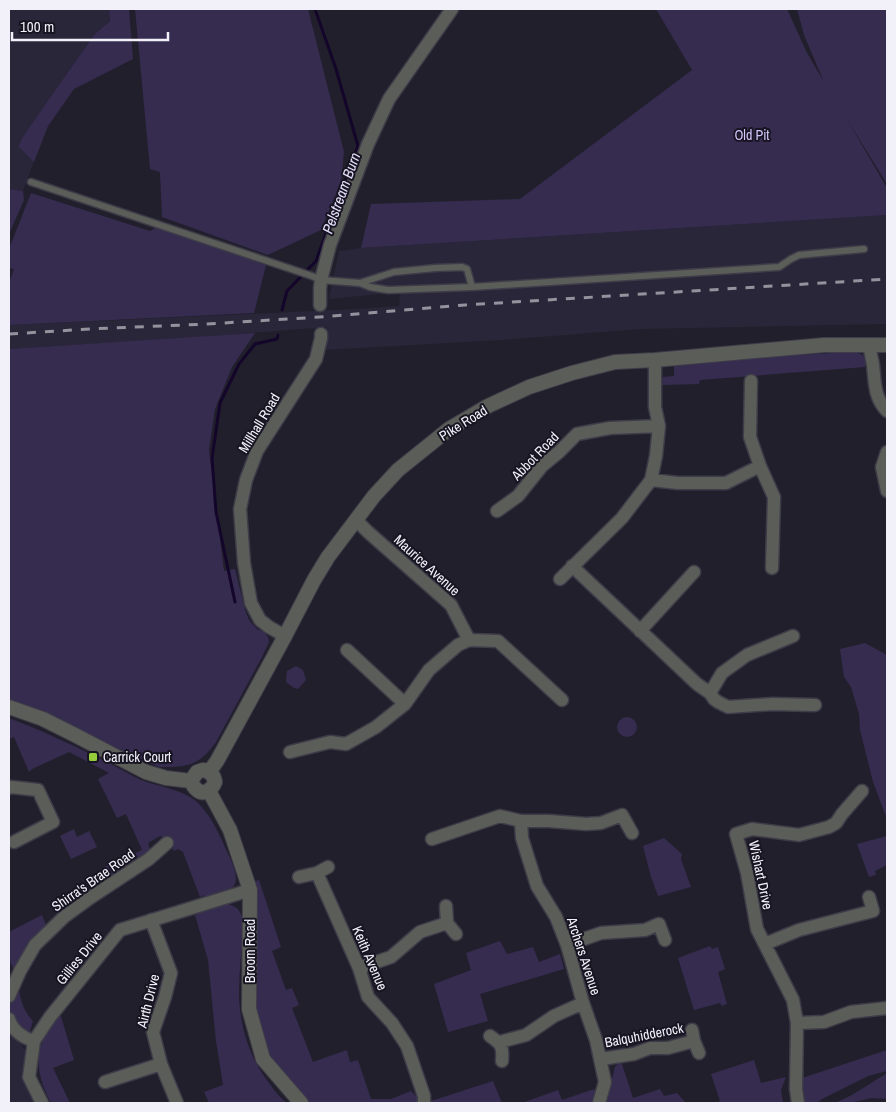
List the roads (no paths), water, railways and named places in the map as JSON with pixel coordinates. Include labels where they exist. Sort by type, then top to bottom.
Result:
[{"type":"street","points":[[320,305],[320,288],[317,278],[368,144],[389,99],[452,9]]},
{"type":"street","name":"Millhall Road","points":[[285,636],[260,620],[251,603],[244,563],[240,509],[246,480],[257,452],[316,359],[322,338],[321,334]]},
{"type":"street","name":"Pike Road","points":[[209,772],[217,761],[328,557],[374,496],[398,470],[449,429],[488,406],[529,387],[572,372],[615,362],[824,345],[887,344]]},
{"type":"street","points":[[869,345],[873,364],[874,384],[877,395],[887,411]]},
{"type":"street","points":[[560,579],[622,518],[651,480],[659,426],[655,407],[655,360]]},
{"type":"street","points":[[751,381],[750,437],[774,497],[772,568]]},
{"type":"street","name":"Abbot Road","points":[[497,511],[518,496],[542,466],[577,434],[610,428],[659,426]]},
{"type":"street","points":[[887,452],[882,467],[887,491]]},
{"type":"street","points":[[651,480],[678,483],[726,484],[760,466]]},
{"type":"street","name":"Maurice Avenue","points":[[356,520],[451,605],[469,640]]},
{"type":"street","points":[[572,566],[718,702],[728,706],[814,705]]},
{"type":"street","points":[[640,631],[686,576]]},
{"type":"street","points":[[710,693],[722,673],[747,655],[793,636]]},
{"type":"street","points":[[290,752],[330,742],[346,744],[376,727],[406,704],[430,670],[458,645],[469,640],[498,641],[562,700]]},
{"type":"street","points":[[347,650],[406,704]]},
{"type":"street","points":[[9,707],[51,723],[146,772],[166,778],[191,781]]},
{"type":"street","points":[[191,781],[194,775],[200,771],[209,772]]},
{"type":"street","name":"Broom Road","points":[[209,772],[215,782],[209,791],[230,830],[250,890],[249,1009],[263,1060],[301,1103]]},
{"type":"street","points":[[191,781],[199,792],[209,791]]},
{"type":"street","points":[[9,788],[38,790],[53,822],[14,842]]},
{"type":"street","name":"Wishart Drive","points":[[798,1103],[796,1089],[797,1023],[793,1000],[757,930],[747,873],[736,834],[752,829],[799,835],[829,827],[836,823],[862,791]]},
{"type":"street","points":[[432,839],[500,816],[521,821],[586,824],[601,823],[622,815],[632,833]]},
{"type":"street","name":"Archers Avenue","points":[[521,821],[522,838],[538,886],[556,917],[601,1059],[605,1082],[599,1103]]},
{"type":"street","name":"Shirra's Brae Road","points":[[9,996],[20,971],[35,945],[64,917],[149,859],[167,843]]},
{"type":"street","name":"Keith Avenue","points":[[299,878],[323,870],[368,997],[392,1023],[407,1046],[424,1096],[424,1103]]},
{"type":"street","name":"Gillies Drive","points":[[34,1041],[50,1017],[120,930],[250,890]]},
{"type":"street","points":[[765,944],[799,930],[874,916],[868,897]]},
{"type":"street","points":[[446,906],[446,923],[456,934]]},
{"type":"street","name":"Airth Drive","points":[[151,920],[171,974],[153,1032],[161,1064],[177,1103]]},
{"type":"street","points":[[359,968],[391,957],[420,932],[446,923]]},
{"type":"street","points":[[566,945],[601,933],[645,930],[659,924],[665,940]]},
{"type":"street","points":[[502,1061],[503,1051],[495,1039],[526,1035],[554,1016],[583,1003]]},
{"type":"street","points":[[797,1023],[824,1022],[852,1012],[887,1008]]},
{"type":"street","points":[[9,1019],[10,1025],[18,1033],[34,1041],[29,1077],[42,1103]]},
{"type":"street","name":"Balquhidderock","points":[[601,1059],[634,1054],[650,1048],[668,1048],[693,1035],[698,1054]]},
{"type":"street","points":[[105,1082],[161,1064]]},
{"type":"lane","points":[[31,182],[317,278],[360,283],[388,290],[472,287],[779,267],[799,255],[864,249]]},
{"type":"lane","points":[[360,283],[394,272],[462,267],[467,269],[472,287]]},
{"type":"waterway","name":"Pelstream Burn","points":[[282,310],[287,291],[316,261],[358,146],[336,69],[315,9]]},
{"type":"waterway","name":"Pelstream Burn","points":[[235,602],[216,512],[212,458],[220,403],[239,364],[255,344],[277,339],[278,335]]},
{"type":"railway","points":[[9,334],[320,317],[465,305],[887,279]]},
{"type":"place","name":"Carrick Court","points":[[93,757]]},
{"type":"park label","name":"Old Pit","points":[[752,135]]}]
